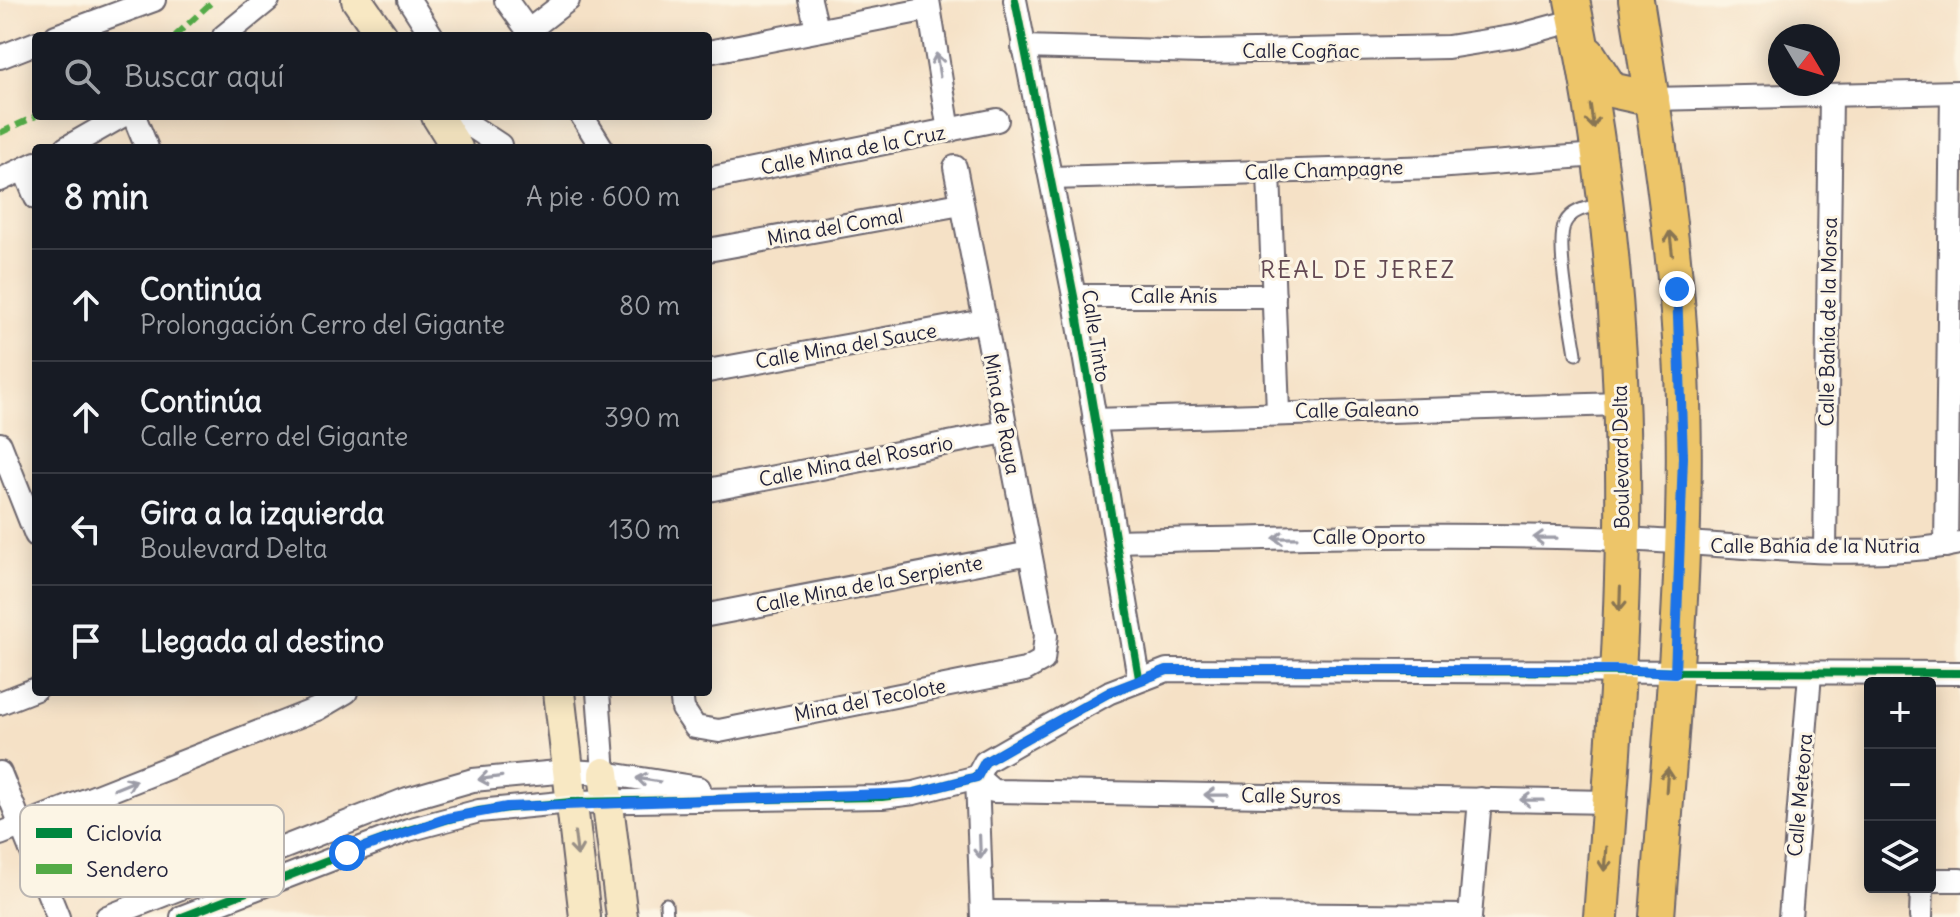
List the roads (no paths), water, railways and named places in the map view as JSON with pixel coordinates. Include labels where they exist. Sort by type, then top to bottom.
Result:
[{"type":"main road","points":[[1636,0],[1677,289],[1683,457],[1675,673],[1657,917]]},
{"type":"main road","points":[[1576,20],[1611,90],[1652,99]]},
{"type":"main road","name":"Boulevard Delta","points":[[1576,20],[1604,204],[1616,319],[1620,404],[1623,539],[1601,917]]},
{"type":"street","points":[[67,32],[154,0]]},
{"type":"street","points":[[229,32],[268,0]]},
{"type":"street","points":[[357,0],[379,32]]},
{"type":"street","points":[[409,0],[429,32]]},
{"type":"street","points":[[506,0],[529,32]]},
{"type":"street","points":[[531,32],[568,0]]},
{"type":"street","points":[[810,0],[817,29]]},
{"type":"street","name":"Calle Tinto","points":[[1015,0],[1074,296],[1139,678]]},
{"type":"street","points":[[712,51],[928,4],[949,131]]},
{"type":"street","name":"Calle Cogñac","points":[[1023,47],[1201,52],[1417,49],[1517,36],[1576,20]]},
{"type":"street","points":[[0,57],[32,45]]},
{"type":"street","points":[[1840,95],[1956,92],[1953,545]]},
{"type":"street","points":[[1652,99],[1786,96]]},
{"type":"street","name":"Calle Bahía de la Morsa","points":[[1825,549],[1831,96]]},
{"type":"street","points":[[73,144],[115,120]]},
{"type":"street","points":[[136,120],[145,144]]},
{"type":"street","points":[[440,120],[454,144]]},
{"type":"street","points":[[462,120],[497,144]]},
{"type":"street","points":[[485,120],[499,144]]},
{"type":"street","points":[[584,120],[600,144]]},
{"type":"street","name":"Calle Mina de la Cruz","points":[[712,178],[997,120]]},
{"type":"street","name":"Calle Champagne","points":[[1051,178],[1450,166],[1598,155]]},
{"type":"street","points":[[0,180],[30,166]]},
{"type":"street","name":"Mina de Raya","points":[[955,167],[1047,644],[1043,660]]},
{"type":"street","points":[[1269,173],[1278,412]]},
{"type":"street","name":"Mina del Comal","points":[[712,249],[961,204]]},
{"type":"street","name":"Calle Anís","points":[[1074,296],[1274,296]]},
{"type":"street","name":"Calle Mina del Sauce","points":[[712,370],[984,321]]},
{"type":"street","name":"Calle Galeano","points":[[1094,420],[1278,412],[1620,404]]},
{"type":"street","name":"Calle Mina del Rosario","points":[[712,489],[1005,432]]},
{"type":"street","points":[[0,444],[32,525]]},
{"type":"street","name":"Calle Oporto","points":[[1116,541],[1396,536],[1623,539]]},
{"type":"street","name":"Calle Bahía de la Nutria","points":[[1623,539],[1680,545],[1825,549],[1953,545]]},
{"type":"street","name":"Calle Mina de la Serpiente","points":[[712,614],[1030,553]]},
{"type":"street","name":"Mina del Tecolote","points":[[681,696],[683,709],[695,727],[719,731],[1025,670],[1043,660]]},
{"type":"street","points":[[1480,799],[1470,917],[982,914],[977,777],[985,762],[1139,678],[1179,669],[1617,670],[1810,674],[1958,672]]},
{"type":"street","name":"Calle Meteora","points":[[1790,917],[1810,674]]},
{"type":"street","points":[[0,703],[32,691]]},
{"type":"street","points":[[73,805],[317,709],[339,696]]},
{"type":"street","points":[[559,696],[585,917]]},
{"type":"street","points":[[598,696],[622,917]]},
{"type":"street","points":[[284,849],[431,792],[473,780],[568,771],[606,787],[748,797],[882,797],[914,793],[977,777]]},
{"type":"street","points":[[0,773],[20,820]]},
{"type":"street","name":"Calle Syros","points":[[977,777],[993,791],[1610,802]]},
{"type":"street","points":[[284,878],[421,826],[479,811],[571,802],[606,787]]},
{"type":"street","points":[[0,834],[20,826]]},
{"type":"street","points":[[1936,880],[1960,880]]},
{"type":"street","points":[[1921,917],[1922,893]]},
{"type":"street","points":[[50,897],[58,917]]},
{"type":"street","points":[[107,917],[159,897]]},
{"type":"street","points":[[182,917],[235,897]]},
{"type":"lane","points":[[1576,354],[1562,241],[1565,222],[1576,211],[1604,204]]},
{"type":"lane","points":[[666,904],[667,917]]},
{"type":"district","name":"REAL DE JEREZ","points":[[1358,270]]}]
